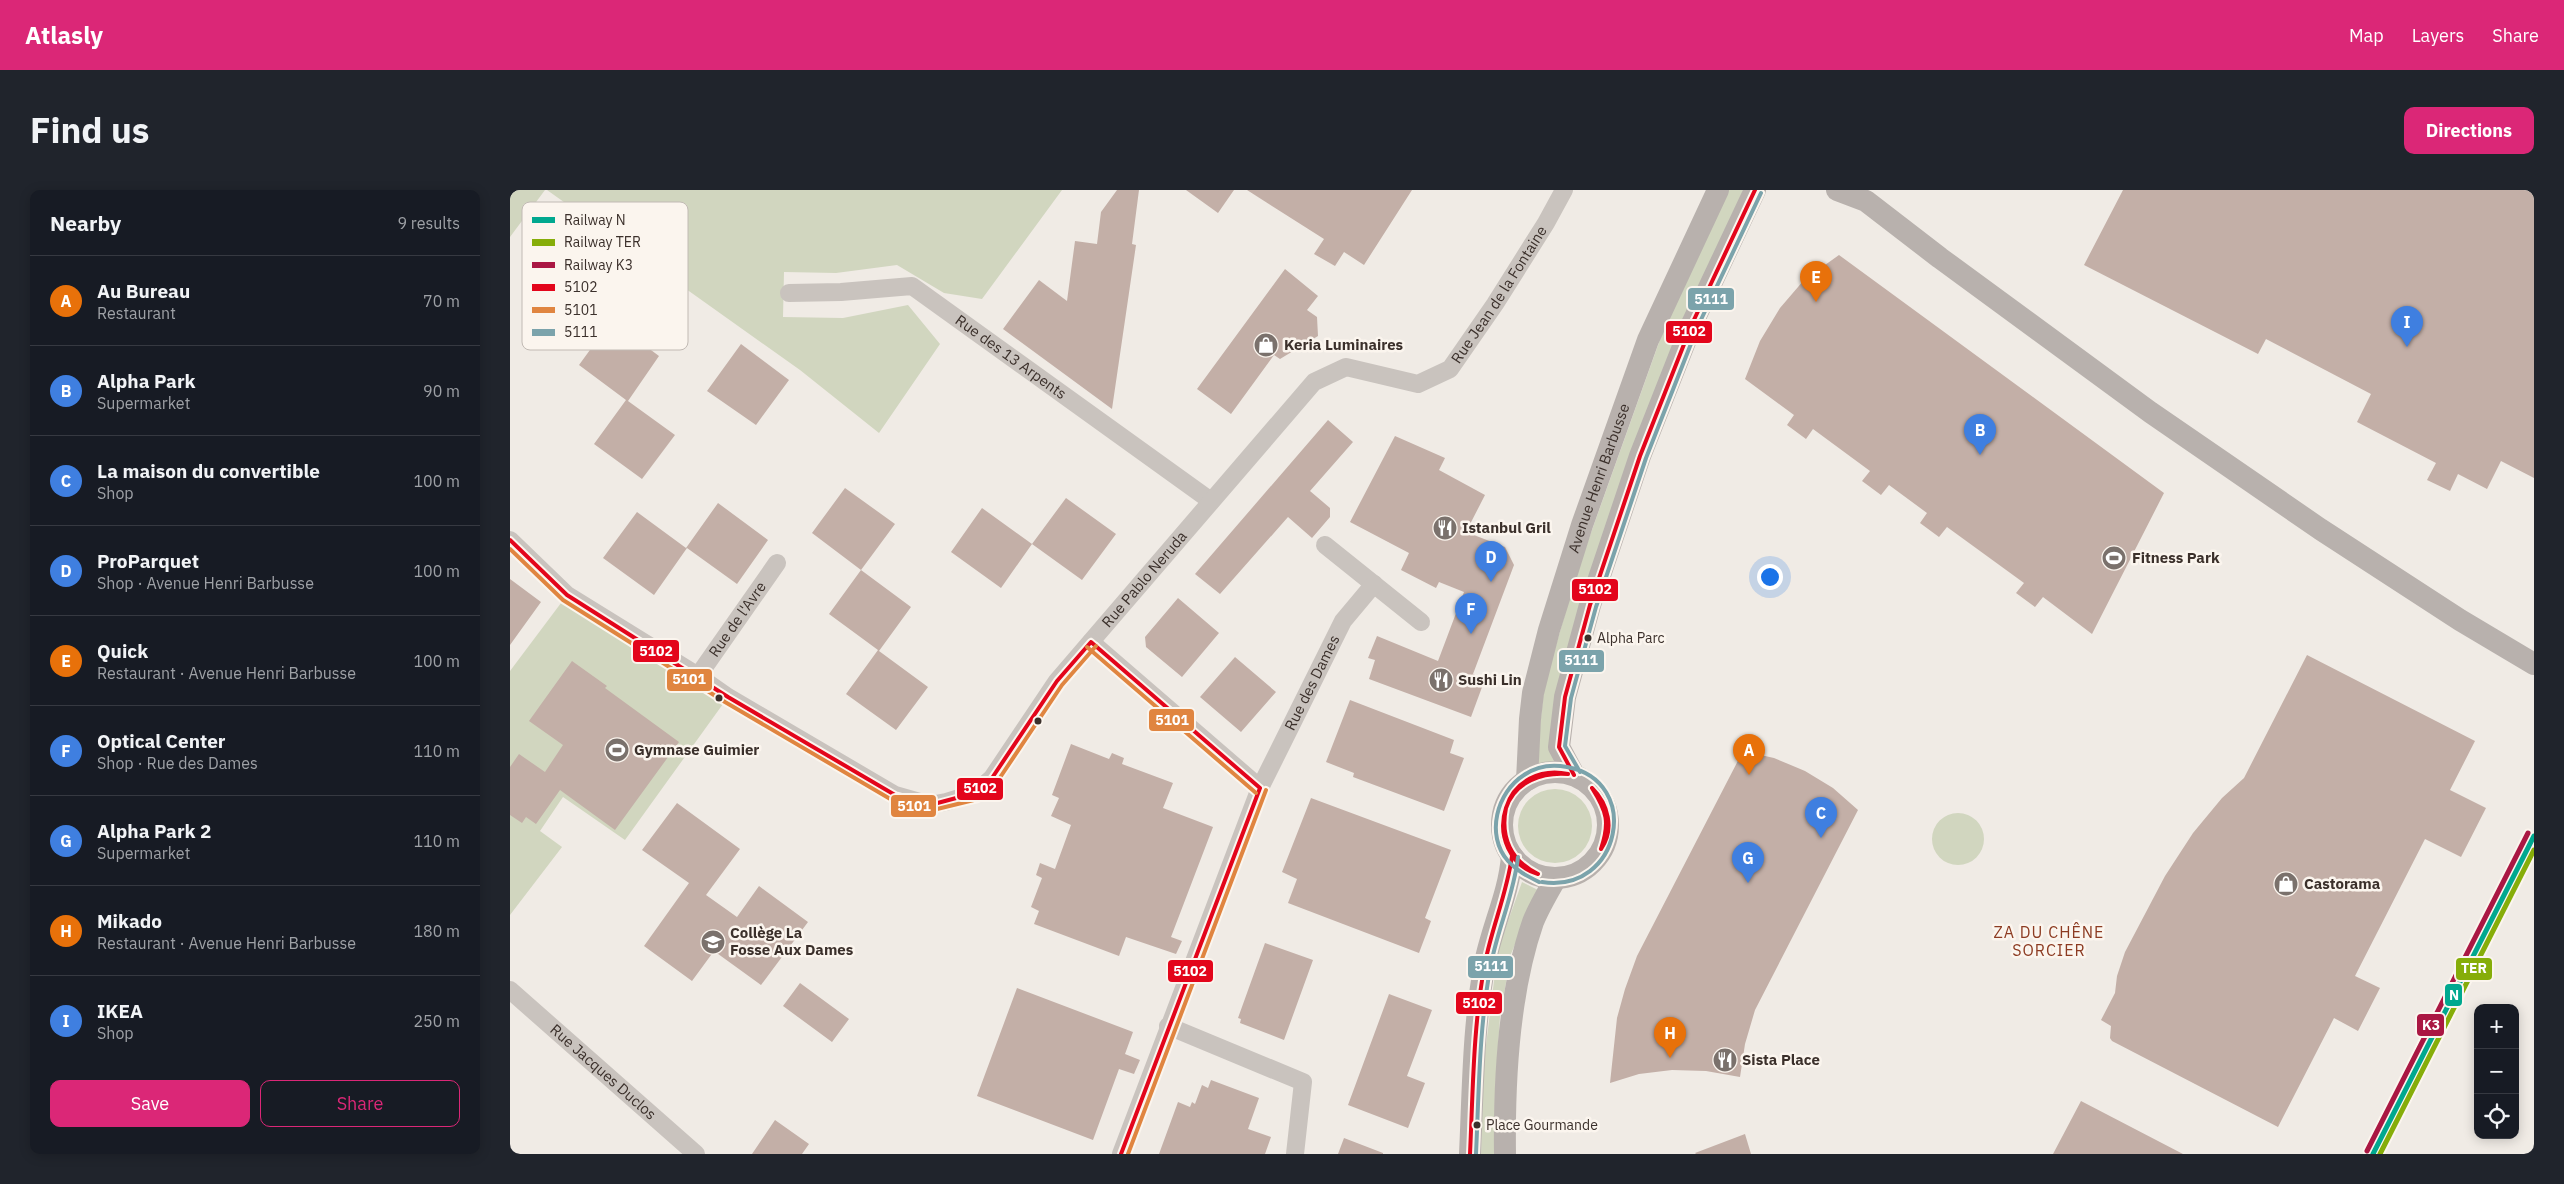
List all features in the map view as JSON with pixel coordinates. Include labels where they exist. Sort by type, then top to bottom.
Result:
[{"type":"main road","name":"Avenue Henri Barbusse","points":[[1527,780],[1533,694],[1549,630],[1582,525],[1648,340],[1718,190]]},
{"type":"main road","name":"Avenue Henri Barbusse","points":[[1574,775],[1559,747],[1565,698],[1590,605],[1640,456],[1692,324],[1754,190]]},
{"type":"main road","points":[[1837,190],[1863,195],[1940,258],[2166,423],[2320,529],[2460,620],[2534,664]]},
{"type":"main road","points":[[1558,772],[1574,775],[1589,784],[1600,797],[1607,814],[1608,828],[1599,854],[1590,865],[1574,874],[1556,878],[1542,876],[1528,870],[1512,856],[1503,834],[1503,818],[1507,803],[1515,790],[1527,780],[1542,773],[1558,772]]},
{"type":"main road","points":[[1470,1154],[1475,1045],[1485,962],[1510,879],[1512,856]]},
{"type":"main road","points":[[1505,1154],[1508,1057],[1520,968],[1534,921],[1556,878]]},
{"type":"street","name":"Rue Jean de la Fontaine","points":[[1418,384],[1450,369],[1496,304],[1564,190]]},
{"type":"street","name":"Rue des 13 Arpents","points":[[789,293],[841,292],[912,286],[1211,501]]},
{"type":"street","name":"Rue Pablo Neruda","points":[[510,540],[567,595],[698,676],[728,697],[895,795],[930,805],[975,793],[992,778],[1057,681],[1314,382],[1346,367],[1418,384]]},
{"type":"street","points":[[1325,545],[1421,622]]},
{"type":"street","name":"Rue de l'Avre","points":[[698,676],[777,563]]},
{"type":"street","name":"Rue des Dames","points":[[1122,1154],[1168,1026],[1260,788],[1343,621],[1374,584]]},
{"type":"street","points":[[1091,642],[1260,788]]},
{"type":"street","name":"Rue Jacques Duclos","points":[[510,990],[696,1154]]},
{"type":"street","points":[[1168,1026],[1303,1082],[1295,1154]]},
{"type":"green space","points":[[510,190],[545,190],[536,202],[522,202],[522,221],[510,237]]},
{"type":"green space","points":[[547,190],[1062,190],[982,299],[944,293],[897,265],[836,273],[784,272],[783,317],[843,318],[908,305],[940,344],[879,433],[800,370],[688,290],[688,202],[564,202]]},
{"type":"green space","points":[[1725,190],[1743,190],[1551,736],[1556,766],[1536,769],[1544,687],[1577,572],[1662,334]]},
{"type":"green space","points":[[567,595],[728,697],[625,840],[563,797],[540,831],[562,847],[510,915],[510,671]]},
{"type":"green space","points":[[1555,789],[1576,795],[1586,805],[1592,826],[1586,847],[1576,857],[1555,863],[1534,857],[1524,847],[1518,826],[1524,805],[1534,795]]},
{"type":"green space","points":[[1953,813],[1963,813],[1977,820],[1984,834],[1984,844],[1977,858],[1963,865],[1953,865],[1943,861],[1936,854],[1932,844],[1932,834],[1936,824],[1943,817]]},
{"type":"green space","points":[[1522,882],[1538,890],[1511,954],[1500,1017],[1495,1094],[1494,1154],[1481,1154],[1484,1061],[1498,949]]},
{"type":"building","points":[[1117,190],[1139,190],[1132,244],[1136,245],[1112,409],[1003,329],[1039,280],[1067,301],[1075,241],[1097,244],[1101,212]]},
{"type":"building","points":[[1186,190],[1234,190],[1218,213]]},
{"type":"building","points":[[1247,190],[1412,190],[1364,265],[1344,252],[1335,266],[1314,254],[1324,239]]},
{"type":"building","points":[[2123,190],[2534,190],[2534,478],[2501,461],[2487,489],[2458,474],[2450,491],[2427,480],[2436,463],[2357,422],[2371,394],[2266,339],[2258,354],[2084,265]]},
{"type":"building","points":[[1839,255],[2164,493],[2092,634],[2043,597],[2035,607],[2016,593],[2024,583],[1947,527],[1939,537],[1920,523],[1927,513],[1889,485],[1881,495],[1862,481],[1870,471],[1813,429],[1806,439],[1787,425],[1794,415],[1745,379],[1760,341],[1780,308],[1804,280]]},
{"type":"building","name":"Keria Luminaires","points":[[1285,269],[1318,296],[1307,310],[1317,317],[1318,336],[1280,359],[1274,355],[1231,414],[1197,389]]},
{"type":"building","points":[[741,344],[789,380],[756,425],[707,391]]},
{"type":"building","points":[[590,350],[651,350],[659,356],[628,401],[675,435],[642,479],[594,444],[626,400],[579,365]]},
{"type":"building","points":[[1328,420],[1353,442],[1310,491],[1330,508],[1330,517],[1312,538],[1288,517],[1220,594],[1195,574]]},
{"type":"building","points":[[1395,436],[1445,458],[1439,470],[1485,495],[1466,532],[1505,547],[1514,565],[1473,674],[1485,679],[1471,717],[1369,679],[1375,660],[1368,658],[1377,636],[1438,661],[1464,592],[1439,582],[1436,588],[1401,570],[1409,553],[1350,522]]},
{"type":"building","points":[[845,488],[895,524],[861,570],[812,533]]},
{"type":"building","points":[[1066,498],[1116,534],[1082,580],[1032,544]]},
{"type":"building","points":[[718,503],[768,540],[737,584],[687,548],[654,595],[603,558],[637,512],[686,548]]},
{"type":"building","points":[[982,508],[1032,544],[1001,588],[951,552]]},
{"type":"building","points":[[861,570],[911,607],[879,651],[928,687],[896,730],[846,694],[878,650],[829,614]]},
{"type":"building","points":[[510,579],[541,602],[510,645]]},
{"type":"building","points":[[1178,598],[1219,633],[1182,677],[1146,647],[1145,637]]},
{"type":"building","name":"Castorama","points":[[2307,655],[2475,741],[2450,790],[2486,808],[2461,857],[2425,839],[2355,976],[2380,988],[2358,1031],[2334,1018],[2278,1127],[2112,1041],[2110,1038],[2111,1026],[2101,1020],[2115,993],[2117,976],[2125,952],[2165,876],[2193,833],[2222,798],[2244,778]]},
{"type":"building","points":[[1235,657],[1276,692],[1241,732],[1200,697]]},
{"type":"building","name":"Gymnase Guimier","points":[[572,661],[607,686],[605,688],[679,742],[615,830],[560,790],[536,824],[526,817],[522,823],[510,815],[510,767],[519,754],[545,772],[563,745],[529,721]]},
{"type":"building","points":[[1350,700],[1454,740],[1450,753],[1464,758],[1444,811],[1353,777],[1354,773],[1326,762]]},
{"type":"building","points":[[1071,744],[1109,759],[1112,753],[1124,758],[1122,764],[1173,783],[1163,808],[1213,827],[1171,937],[1182,941],[1176,954],[1126,937],[1119,956],[1034,924],[1039,911],[1031,907],[1042,878],[1036,875],[1040,863],[1055,869],[1071,825],[1051,816],[1059,798],[1052,795]]},
{"type":"building","points":[[1743,751],[1774,758],[1805,771],[1833,788],[1858,810],[1755,1010],[1745,1044],[1740,1077],[1706,1071],[1672,1070],[1639,1074],[1610,1083],[1617,1018],[1637,956]]},
{"type":"building","points":[[1311,798],[1451,850],[1425,918],[1431,921],[1419,953],[1288,903],[1297,879],[1282,872]]},
{"type":"building","points":[[677,803],[740,849],[706,895],[737,917],[759,886],[808,922],[761,985],[714,951],[692,981],[644,946],[689,883],[642,850]]},
{"type":"building","points":[[1265,943],[1313,960],[1284,1040],[1240,1023],[1241,1019],[1238,1018]]},
{"type":"building","points":[[800,983],[849,1019],[832,1042],[783,1006]]},
{"type":"building","points":[[1017,988],[1133,1032],[1125,1054],[1140,1060],[1134,1074],[1119,1069],[1093,1140],[977,1096]]},
{"type":"building","points":[[1389,994],[1432,1010],[1407,1076],[1425,1083],[1408,1128],[1348,1105]]},
{"type":"building","points":[[1211,1080],[1259,1098],[1248,1129],[1271,1137],[1265,1154],[1159,1154],[1178,1102],[1190,1107],[1192,1102],[1195,1104],[1202,1085],[1208,1088]]},
{"type":"building","points":[[2081,1101],[2183,1154],[2053,1154]]},
{"type":"building","points":[[775,1120],[809,1144],[802,1154],[752,1154]]},
{"type":"building","points":[[1745,1134],[1751,1154],[1695,1153]]},
{"type":"building","points":[[1344,1138],[1383,1153],[1383,1154],[1338,1154]]},
{"type":"rail line","name":"K3","points":[[2367,1151],[2528,833]]},
{"type":"rail line","name":"N","points":[[2373,1154],[2534,836]]},
{"type":"rail line","name":"TER","points":[[2380,1154],[2534,850]]},
{"type":"transit line","name":"5102","points":[[1574,775],[1559,747],[1565,697],[1590,605],[1640,456],[1692,324],[1755,190]]},
{"type":"transit line","name":"5111","points":[[1580,772],[1565,746],[1571,698],[1596,607],[1646,458],[1698,326],[1761,193]]},
{"type":"transit line","name":"5102","points":[[510,540],[567,595],[728,697],[895,795],[930,805],[975,793],[992,778],[1057,681],[1091,642]]},
{"type":"transit line","name":"5101","points":[[510,549],[563,600],[725,702],[892,800],[929,811],[978,799],[997,782],[1062,685],[1096,646]]},
{"type":"transit line","name":"5102","points":[[1091,642],[1260,788]]},
{"type":"transit line","name":"5101","points":[[1087,647],[1256,793]]},
{"type":"transit line","name":"5111","points":[[1539,882],[1515,868],[1501,851],[1497,839],[1497,815],[1507,792],[1524,775],[1545,766],[1567,767],[1591,776],[1606,793],[1613,813],[1613,834],[1605,855],[1590,871],[1569,881],[1542,882]]},
{"type":"transit line","name":"5102","points":[[1506,808],[1515,790],[1530,779],[1548,773],[1568,774]]},
{"type":"transit line","name":"5102","points":[[1506,808],[1516,791],[1531,780],[1549,775],[1568,774]]},
{"type":"transit line","name":"5102","points":[[1121,1154],[1260,788]]},
{"type":"transit line","name":"5102","points":[[1592,788],[1602,801],[1608,817],[1608,833],[1601,849]]},
{"type":"transit line","name":"5102","points":[[1592,788],[1606,817],[1606,831],[1601,849]]},
{"type":"transit line","name":"5101","points":[[1128,1154],[1266,790]]},
{"type":"transit line","name":"5102","points":[[1506,808],[1505,829],[1510,847],[1514,855],[1521,862],[1538,874]]},
{"type":"transit line","name":"5102","points":[[1506,808],[1503,829],[1508,848],[1520,864],[1538,874]]},
{"type":"transit line","name":"5102","points":[[1470,1154],[1474,1058],[1481,987],[1488,950],[1507,883],[1512,856]]},
{"type":"transit line","name":"5111","points":[[1476,1154],[1480,1059],[1487,987],[1494,951],[1513,884],[1518,857]]},
{"type":"place","name":"Quick","points":[[1816,302]]},
{"type":"place","name":"Keria Luminaires","points":[[1266,345]]},
{"type":"place","name":"IKEA","points":[[2407,347]]},
{"type":"place","name":"Alpha Park","points":[[1980,455]]},
{"type":"place","name":"Istanbul Gril","points":[[1445,528]]},
{"type":"place","name":"Fitness Park","points":[[2114,558]]},
{"type":"place","name":"ProParquet","points":[[1491,582]]},
{"type":"place","name":"Optical Center","points":[[1471,634]]},
{"type":"place","name":"Alpha Parc","points":[[1588,638]]},
{"type":"place","name":"Sushi Lin","points":[[1441,680]]},
{"type":"place","name":"Gymnase Guimier","points":[[617,750]]},
{"type":"place","name":"Au Bureau","points":[[1749,775]]},
{"type":"place","name":"La maison du convertible","points":[[1821,838]]},
{"type":"place","name":"Alpha Park 2","points":[[1748,883]]},
{"type":"place","name":"Castorama","points":[[2286,884]]},
{"type":"place","name":"Collège La Fosse Aux Dames","points":[[713,942]]},
{"type":"place","name":"Mikado","points":[[1670,1058]]},
{"type":"place","name":"Sista Place","points":[[1725,1060]]},
{"type":"place","name":"Place Gourmande","points":[[1477,1125]]},
{"type":"district","name":"ZA DU CHÊNE SORCIER","points":[[2049,941]]}]
